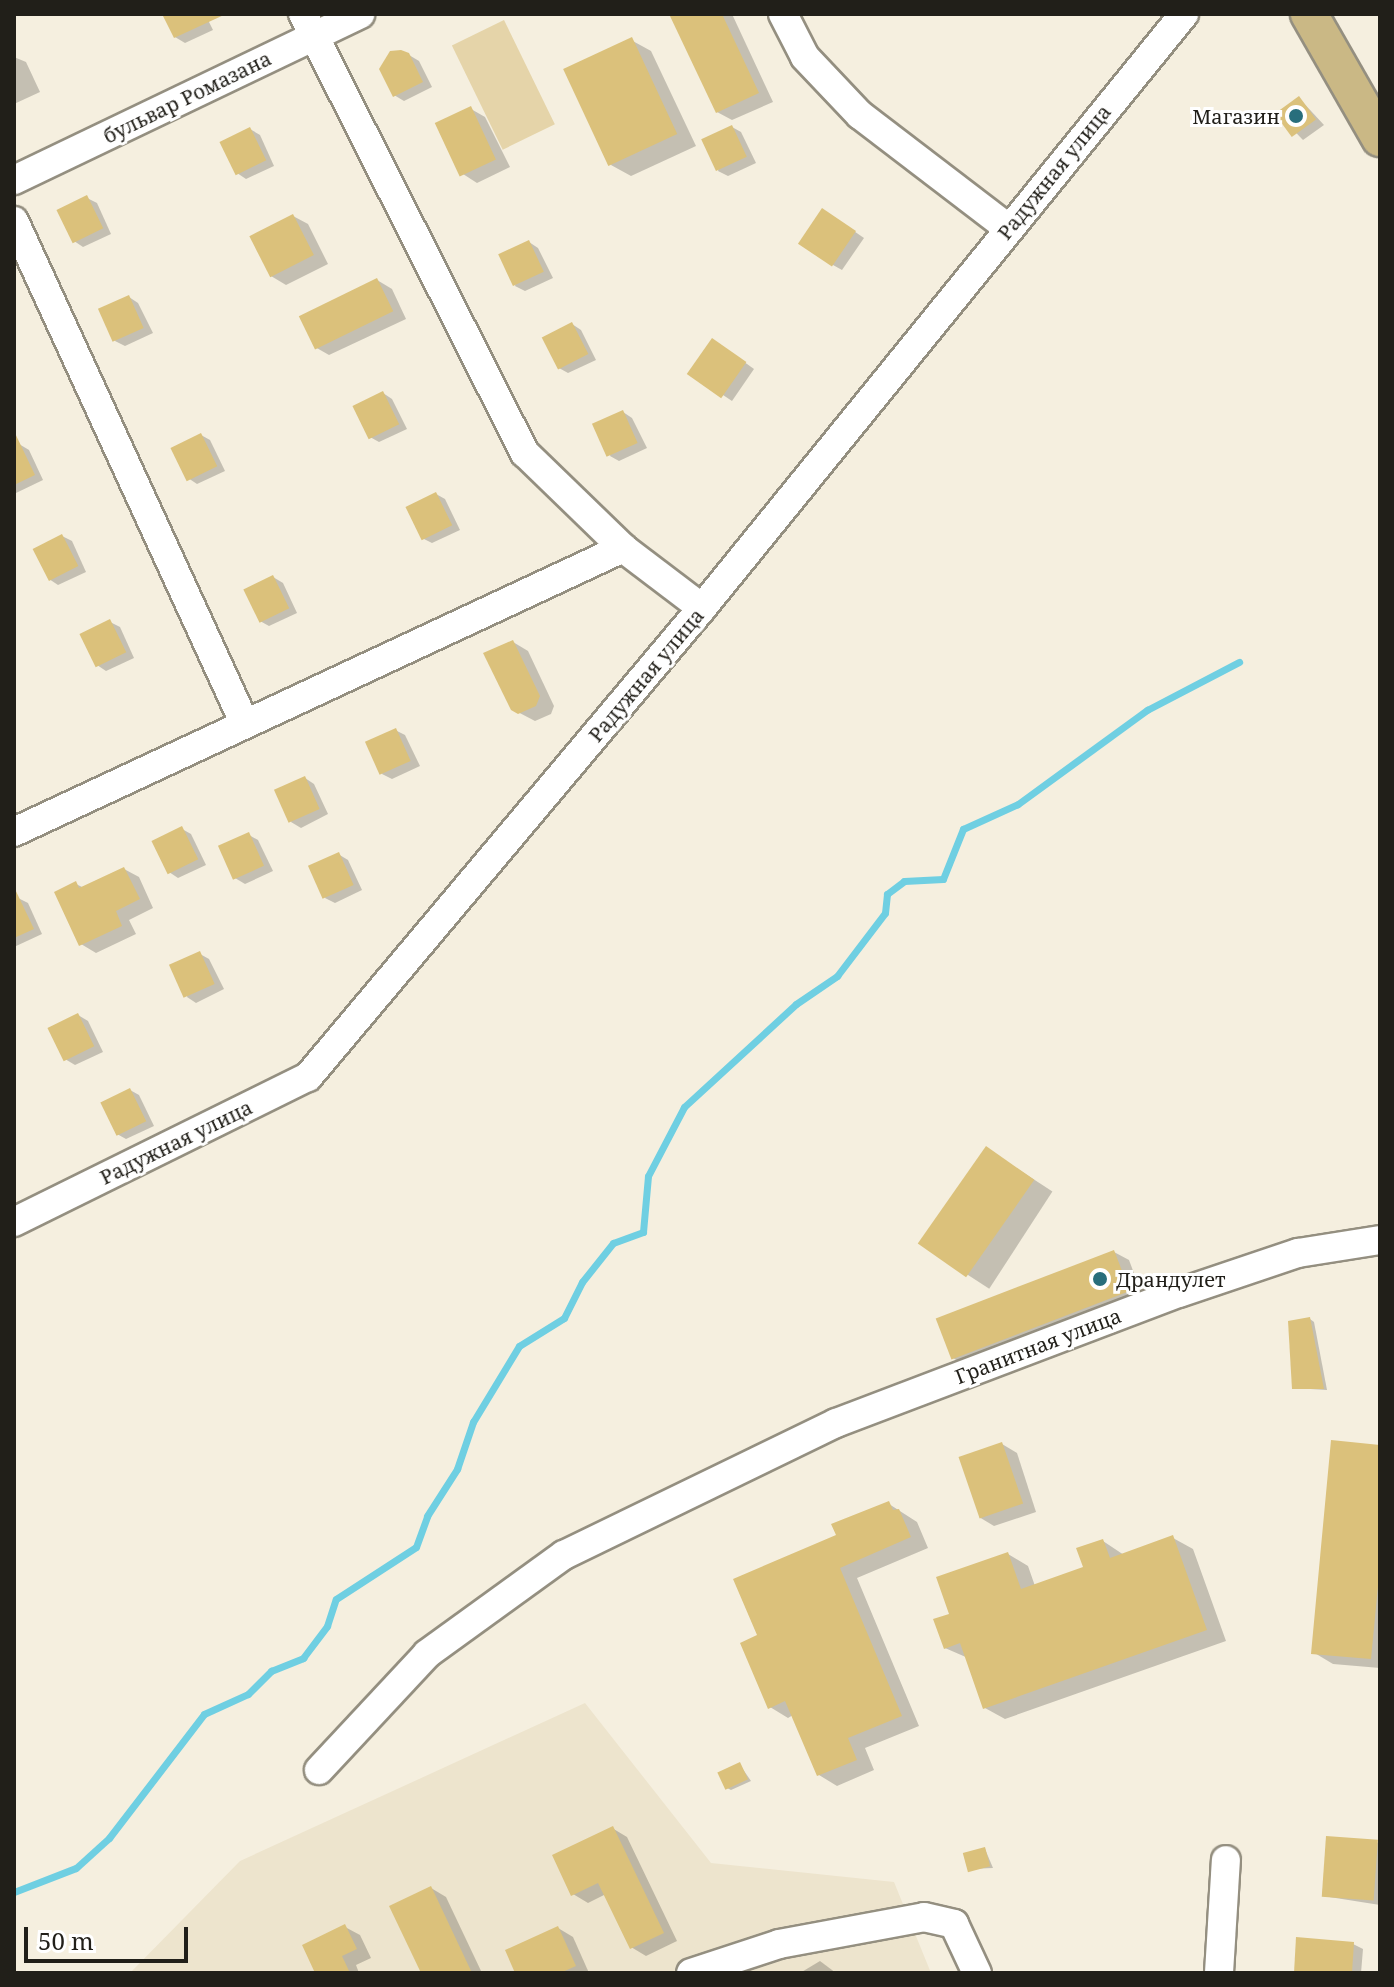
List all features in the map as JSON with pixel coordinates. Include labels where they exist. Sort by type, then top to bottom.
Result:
[{"type":"main road","points":[[1309,14],[1380,138]]},
{"type":"street","name":"бульвар Ромазана","points":[[14,180],[309,25],[360,14]]},
{"type":"street","points":[[783,14],[805,57],[860,115],[1008,228]]},
{"type":"street","name":"Радужная улица","points":[[14,1222],[308,1077],[702,608],[1184,14]]},
{"type":"street","points":[[309,25],[525,453],[623,548],[702,608]]},
{"type":"street","points":[[14,221],[244,722]]},
{"type":"street","points":[[14,832],[244,722],[623,548]]},
{"type":"street","name":"Гранитная улица","points":[[319,1770],[427,1654],[564,1555],[836,1423],[1193,1288],[1298,1253],[1380,1240]]},
{"type":"street","points":[[1219,1973],[1226,1860]]},
{"type":"street","points":[[691,1973],[779,1944],[924,1917],[954,1924],[977,1973]]},
{"type":"shaded area","points":[[504,20],[555,124],[503,150],[452,45]]},
{"type":"shaded area","points":[[585,1703],[711,1863],[894,1882],[931,1973],[130,1973],[240,1861]]},
{"type":"building","points":[[162,14],[226,14],[174,38]]},
{"type":"building","points":[[669,14],[722,14],[759,93],[716,113]]},
{"type":"building","points":[[632,37],[677,134],[608,166],[563,69]]},
{"type":"building","points":[[390,51],[409,53],[423,82],[393,97],[379,69]]},
{"type":"building","points":[[1299,96],[1316,119],[1292,137],[1275,114]]},
{"type":"building","points":[[471,106],[496,159],[460,176],[435,123]]},
{"type":"building","points":[[732,125],[747,157],[716,171],[701,139]]},
{"type":"building","points":[[250,127],[266,160],[236,175],[219,142]]},
{"type":"building","points":[[87,195],[103,228],[73,243],[56,210]]},
{"type":"building","points":[[822,208],[856,231],[832,267],[798,244]]},
{"type":"building","points":[[293,214],[314,255],[270,277],[249,236]]},
{"type":"building","points":[[529,240],[544,272],[513,286],[498,254]]},
{"type":"building","points":[[377,278],[393,311],[315,349],[299,316]]},
{"type":"building","points":[[129,295],[144,328],[113,342],[98,309]]},
{"type":"building","points":[[572,322],[588,354],[558,370],[542,337]]},
{"type":"building","points":[[712,338],[746,362],[721,398],[687,374]]},
{"type":"building","points":[[383,391],[399,424],[369,439],[352,406]]},
{"type":"building","points":[[623,410],[638,443],[607,457],[592,424]]},
{"type":"building","points":[[14,431],[35,475],[14,485]]},
{"type":"building","points":[[201,433],[217,466],[187,481],[170,448]]},
{"type":"building","points":[[436,492],[452,525],[422,540],[405,507]]},
{"type":"building","points":[[62,534],[78,566],[49,581],[33,549]]},
{"type":"building","points":[[273,575],[289,608],[260,623],[243,589]]},
{"type":"building","points":[[110,619],[126,652],[96,667],[79,634]]},
{"type":"building","points":[[513,640],[540,696],[536,706],[518,714],[511,710],[483,653]]},
{"type":"building","points":[[396,728],[411,761],[380,775],[365,742]]},
{"type":"building","points":[[305,776],[320,809],[289,823],[274,790]]},
{"type":"building","points":[[182,826],[198,859],[168,874],[151,841]]},
{"type":"building","points":[[249,832],[264,866],[233,880],[218,846]]},
{"type":"building","points":[[339,852],[354,885],[323,899],[308,866]]},
{"type":"building","points":[[124,867],[140,899],[116,911],[122,926],[79,946],[54,892],[76,881],[79,888]]},
{"type":"building","points":[[14,887],[34,929],[14,938]]},
{"type":"building","points":[[200,951],[215,984],[184,998],[169,965]]},
{"type":"building","points":[[78,1013],[94,1046],[64,1061],[47,1028]]},
{"type":"building","points":[[130,1088],[146,1121],[117,1136],[100,1102]]},
{"type":"building","points":[[986,1146],[1034,1180],[966,1277],[918,1243]]},
{"type":"building","points":[[1114,1250],[1130,1291],[951,1360],[936,1318]]},
{"type":"building","points":[[1310,1317],[1324,1389],[1292,1389],[1288,1321]]},
{"type":"building","points":[[1331,1440],[1380,1445],[1380,1565],[1371,1659],[1311,1654]]},
{"type":"building","points":[[1002,1442],[1023,1503],[980,1518],[959,1457]]},
{"type":"building","points":[[889,1501],[893,1510],[899,1509],[911,1537],[840,1568],[902,1716],[848,1738],[857,1760],[817,1776],[785,1701],[768,1709],[740,1643],[757,1635],[733,1579],[836,1535],[831,1524]]},
{"type":"building","points":[[1173,1535],[1207,1630],[983,1709],[960,1643],[944,1649],[933,1619],[949,1614],[936,1577],[1008,1552],[1021,1589],[1083,1567],[1076,1548],[1103,1539],[1110,1558]]},
{"type":"building","points":[[740,1762],[748,1779],[725,1790],[717,1773]]},
{"type":"building","points":[[613,1826],[664,1933],[630,1949],[598,1883],[571,1896],[552,1855]]},
{"type":"building","points":[[1326,1836],[1378,1840],[1374,1900],[1322,1897]]},
{"type":"building","points":[[985,1847],[990,1866],[968,1872],[963,1853]]},
{"type":"building","points":[[431,1886],[472,1973],[421,1973],[389,1906]]},
{"type":"building","points":[[345,1924],[357,1949],[342,1956],[350,1973],[315,1973],[302,1945]]},
{"type":"building","points":[[558,1926],[576,1966],[560,1973],[515,1973],[505,1950]]},
{"type":"building","points":[[1296,1937],[1354,1942],[1352,1973],[1294,1973]]},
{"type":"waterway","points":[[14,1892],[76,1868],[109,1838],[204,1714],[248,1694],[271,1671],[303,1658],[327,1626],[336,1599],[416,1547],[427,1516],[457,1469],[473,1422],[519,1346],[564,1318],[582,1282],[613,1243],[643,1232],[648,1176],[684,1107],[796,1004],[837,976],[885,913],[887,894],[904,881],[943,879],[963,829],[1018,804],[1147,710],[1239,662]]},
{"type":"place","name":"Магазин","points":[[1296,116]]},
{"type":"place","name":"Драндулет","points":[[1100,1279]]}]
